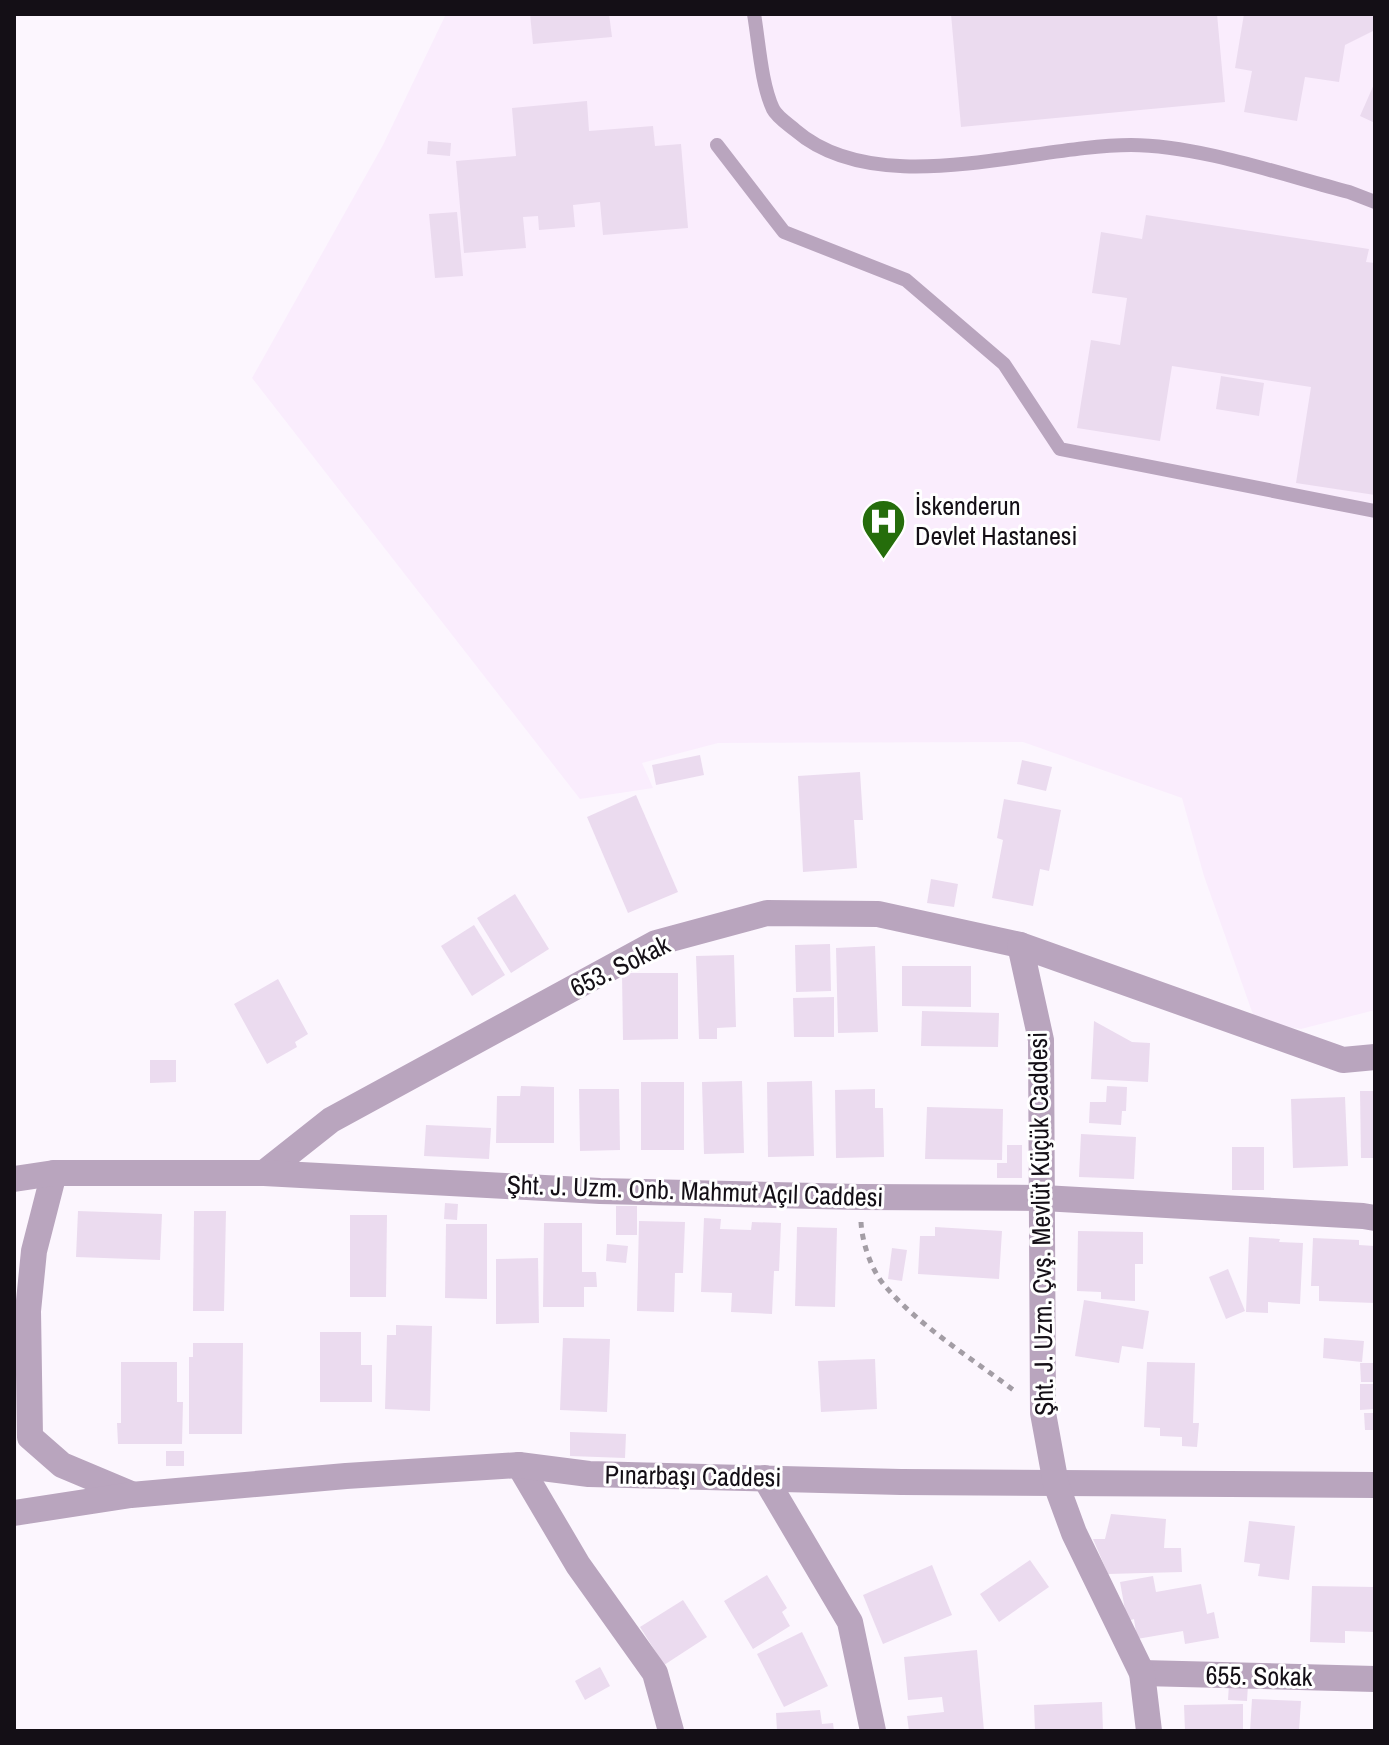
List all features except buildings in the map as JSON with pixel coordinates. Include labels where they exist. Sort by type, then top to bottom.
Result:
[{"type":"street","name":"653. Sokak","points":[[264,1173],[331,1120],[656,943],[767,913],[878,914],[1020,945]]},
{"type":"street","points":[[1020,945],[1343,1060],[1375,1057]]},
{"type":"street","name":"Şht. J. Uzm. Çvş. Mevlüt Küçük Caddesi","points":[[1020,945],[1041,1040],[1043,1413],[1056,1484],[1074,1533],[1142,1673],[1149,1731]]},
{"type":"street","points":[[54,1173],[21,1313],[30,1437],[62,1465],[131,1495]]},
{"type":"street","name":"Şht. J. Uzm. Onb. Mahmut Açıl Caddesi","points":[[14,1179],[54,1173],[264,1173],[600,1191],[1043,1198],[1375,1218]]},
{"type":"street","points":[[519,1465],[578,1565],[655,1673],[671,1731]]},
{"type":"street","name":"Pınarbaşı Caddesi","points":[[14,1513],[131,1495],[519,1465],[589,1474],[1056,1484],[1375,1485]]},
{"type":"street","points":[[765,1478],[850,1622],[873,1731]]},
{"type":"street","name":"655. Sokak","points":[[1142,1673],[1375,1679]]},
{"type":"lane","points":[[754,14],[774,111],[808,141],[858,162],[926,167],[1130,145],[1184,149],[1349,192],[1375,202]]},
{"type":"lane","points":[[717,145],[784,232],[906,280],[1004,364],[1060,449],[1375,511]]},
{"type":"path","points":[[859,1197],[862,1239],[883,1284],[924,1322],[1043,1413]]},
{"type":"shaded area","name":"İskenderun Devlet Hastanesi","points":[[446,14],[1375,14],[1375,1010],[1301,1029],[1256,1023],[1204,876],[1182,798],[1023,742],[718,743],[642,763],[653,788],[580,799],[252,378],[383,145]]},
{"type":"place","name":"İskenderun Devlet Hastanesi","points":[[884,560]]}]
